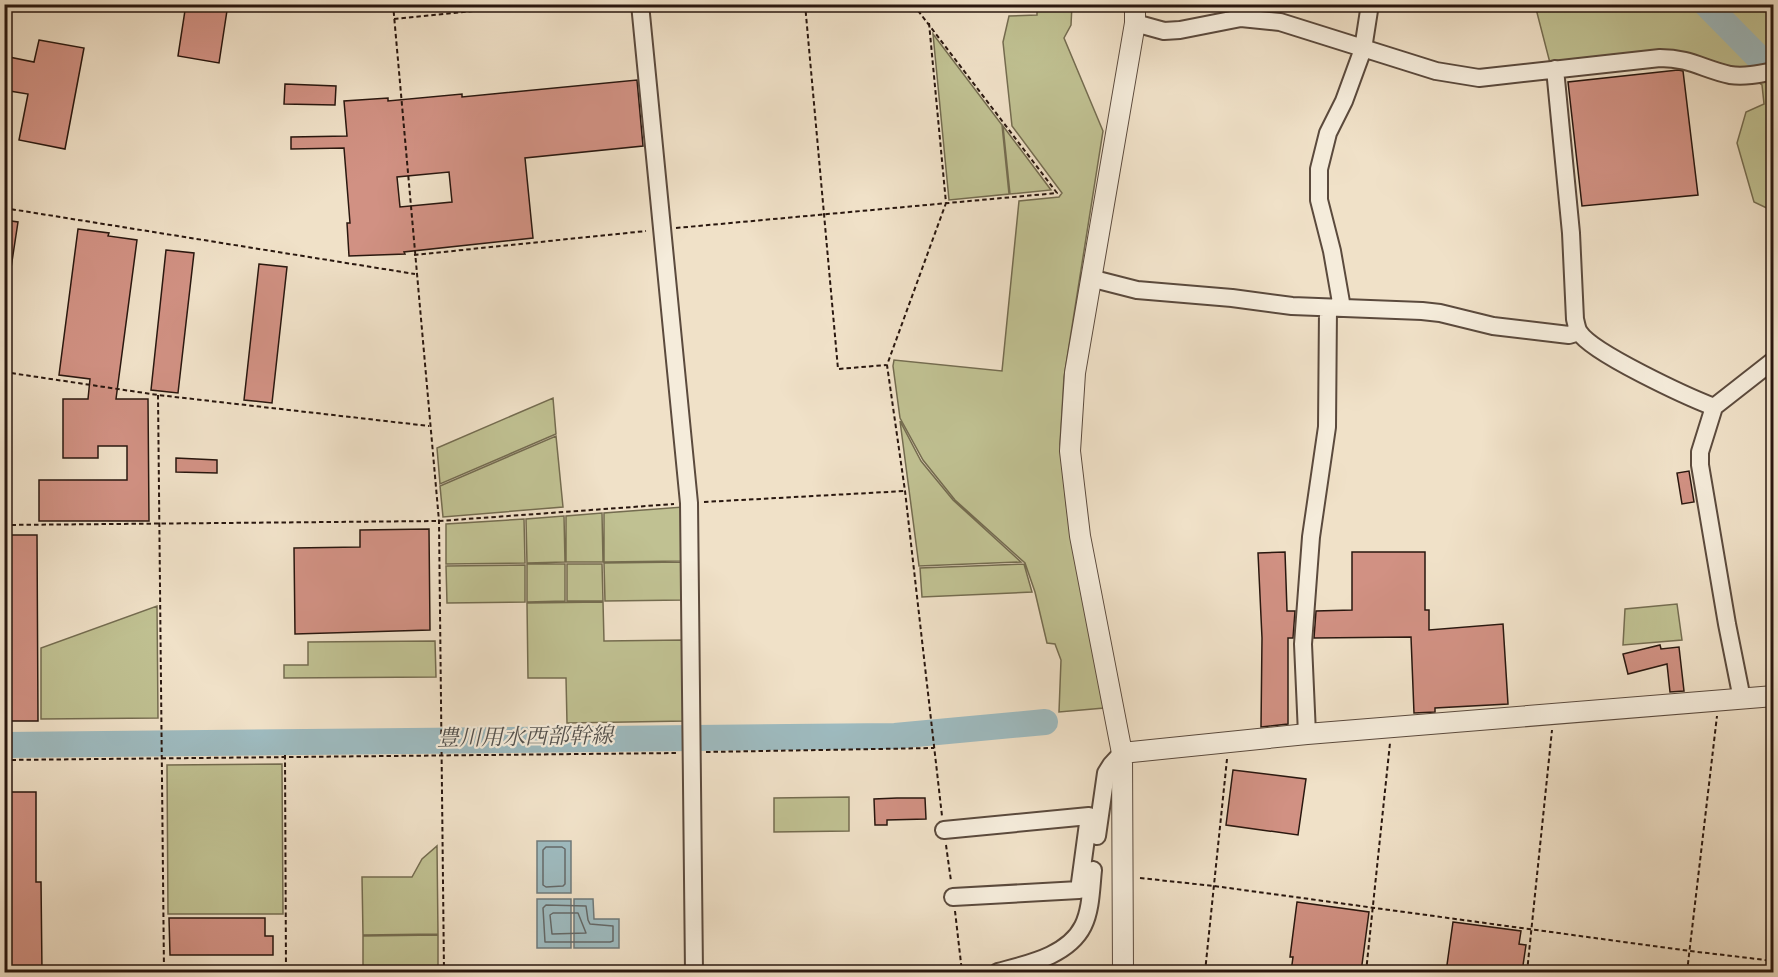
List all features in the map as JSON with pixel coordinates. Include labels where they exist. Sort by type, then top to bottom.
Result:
[{"type":"street","points":[[640,4],[689,503],[694,972]]},
{"type":"street","points":[[1307,734],[1303,644],[1311,537],[1325,455],[1335,308],[1332,250],[1319,200],[1319,169],[1328,133],[1344,101],[1363,49],[1370,4]]},
{"type":"street","points":[[1123,972],[1122,753],[1080,536],[1070,451],[1075,373],[1135,14],[1164,31],[1180,30],[1230,19],[1262,19],[1280,22],[1363,49],[1459,76],[1498,77],[1675,58],[1729,74],[1743,76],[1766,73]]},
{"type":"street","points":[[1556,69],[1571,233],[1575,319],[1579,332],[1595,346],[1640,372],[1714,407]]},
{"type":"street","points":[[1090,278],[1137,290],[1292,306],[1422,311],[1493,326],[1569,335],[1579,332]]},
{"type":"street","points":[[1742,699],[1727,624],[1700,465],[1700,452],[1714,407],[1773,360]]},
{"type":"street","points":[[998,972],[1017,970],[1069,945],[1084,925],[1106,773],[1122,753],[1307,734],[1554,716],[1773,696]]},
{"type":"street","points":[[944,830],[1089,816],[1079,890],[953,897]]},
{"type":"path","points":[[393,4],[415,274],[439,521],[444,972]]},
{"type":"path","points":[[394,19],[543,4]]},
{"type":"path","points":[[805,4],[838,369],[887,365]]},
{"type":"path","points":[[414,255],[662,229],[1057,193],[913,4]]},
{"type":"path","points":[[929,23],[946,203],[887,365],[905,491],[962,972]]},
{"type":"path","points":[[4,208],[415,274]]},
{"type":"path","points":[[4,372],[158,395],[429,426]]},
{"type":"path","points":[[158,395],[164,972]]},
{"type":"path","points":[[4,525],[439,521],[689,503],[905,491]]},
{"type":"path","points":[[1688,972],[1717,718],[1716,701]]},
{"type":"path","points":[[1527,972],[1554,716]]},
{"type":"path","points":[[1366,972],[1392,728]]},
{"type":"path","points":[[1205,972],[1228,741]]},
{"type":"path","points":[[4,760],[443,755],[690,743],[934,748]]},
{"type":"path","points":[[285,755],[286,972]]},
{"type":"path","points":[[1124,876],[1773,961]]},
{"type":"green space","points":[[1037,5],[1072,5],[1071,25],[1064,38],[1103,131],[1064,377],[1060,444],[1067,510],[1104,708],[1059,712],[1061,660],[1055,644],[1047,643],[1035,592],[1025,563],[955,500],[923,460],[900,418],[893,366],[894,360],[1002,371],[1019,201],[1059,197],[1062,193],[1012,126],[1003,42],[1009,16],[1037,15]]},
{"type":"green space","points":[[1535,5],[1773,5],[1773,211],[1754,202],[1737,143],[1746,112],[1764,104],[1762,85],[1740,70],[1678,52],[1550,63]]},
{"type":"green space","points":[[933,34],[1002,125],[1009,194],[949,200]]},
{"type":"green space","points":[[1003,126],[1051,190],[1010,194]]},
{"type":"green space","points":[[553,398],[556,434],[440,484],[437,448]]},
{"type":"green space","points":[[900,421],[921,461],[953,500],[1021,562],[919,566]]},
{"type":"green space","points":[[556,436],[563,507],[443,517],[440,486]]},
{"type":"green space","points":[[683,507],[683,561],[604,562],[604,513]]},
{"type":"green space","points":[[602,513],[603,562],[566,562],[566,516]]},
{"type":"green space","points":[[564,516],[565,562],[527,563],[526,519]]},
{"type":"green space","points":[[524,519],[525,563],[446,564],[446,524]]},
{"type":"green space","points":[[683,562],[684,600],[605,601],[604,563]]},
{"type":"green space","points":[[527,564],[565,564],[565,601],[527,602]]},
{"type":"green space","points":[[567,564],[602,564],[603,601],[567,601]]},
{"type":"green space","points":[[1024,564],[1032,592],[922,597],[920,568]]},
{"type":"green space","points":[[525,565],[525,602],[447,603],[446,566]]},
{"type":"green space","points":[[603,602],[604,641],[684,640],[686,721],[567,723],[566,678],[528,678],[527,603]]},
{"type":"green space","points":[[1677,604],[1682,640],[1623,645],[1625,609]]},
{"type":"green space","points":[[157,606],[158,718],[41,719],[41,648]]},
{"type":"green space","points":[[435,641],[436,677],[284,678],[284,665],[308,665],[308,642]]},
{"type":"green space","points":[[282,764],[283,914],[168,914],[167,765]]},
{"type":"green space","points":[[849,797],[849,831],[774,832],[774,798]]},
{"type":"green space","points":[[437,846],[438,934],[363,935],[362,877],[412,877],[422,859]]},
{"type":"green space","points":[[438,935],[438,972],[363,972],[363,936]]},
{"type":"water","points":[[537,841],[571,841],[571,893],[537,893]]},
{"type":"water","points":[[537,899],[571,899],[571,948],[537,948]]},
{"type":"water","points":[[574,899],[593,899],[594,919],[619,919],[619,948],[574,948]]},
{"type":"building","points":[[186,4],[228,4],[219,63],[178,56]]},
{"type":"building","points":[[39,40],[84,48],[65,149],[19,140],[28,94],[4,90],[4,56],[34,62]]},
{"type":"building","points":[[1683,71],[1698,195],[1582,206],[1568,82]]},
{"type":"building","points":[[637,80],[643,146],[525,158],[533,238],[404,252],[405,254],[349,256],[347,223],[350,223],[344,148],[291,149],[291,137],[347,136],[344,101],[388,98],[388,101],[462,94],[462,97]],"holes":[[[449,172],[452,202],[400,207],[397,177]]]},
{"type":"building","points":[[285,84],[336,86],[335,105],[284,104]]},
{"type":"building","points":[[4,220],[18,222],[11,268],[4,268]]},
{"type":"building","points":[[78,229],[137,240],[116,399],[148,399],[149,521],[39,521],[39,480],[127,480],[127,446],[98,446],[98,458],[63,458],[63,399],[88,399],[90,379],[59,375]]},
{"type":"building","points":[[166,250],[194,253],[178,393],[151,390]]},
{"type":"building","points":[[259,264],[287,267],[272,403],[244,400]]},
{"type":"building","points":[[176,458],[217,460],[217,473],[176,472]]},
{"type":"building","points":[[1689,471],[1694,502],[1682,504],[1677,473]]},
{"type":"building","points":[[429,529],[430,630],[295,634],[294,548],[360,547],[360,530]]},
{"type":"building","points":[[4,535],[37,535],[38,721],[4,721]]},
{"type":"building","points":[[1285,552],[1287,611],[1295,611],[1293,638],[1288,638],[1288,724],[1261,727],[1262,638],[1258,553]]},
{"type":"building","points":[[1352,552],[1425,552],[1425,610],[1429,610],[1429,630],[1503,624],[1508,704],[1435,708],[1435,712],[1414,713],[1411,637],[1314,638],[1316,611],[1352,610]]},
{"type":"building","points":[[1660,645],[1661,649],[1679,647],[1684,691],[1670,692],[1667,664],[1628,674],[1623,654]]},
{"type":"building","points":[[1233,770],[1306,779],[1298,835],[1226,825]]},
{"type":"building","points":[[4,792],[36,792],[36,882],[41,882],[42,972],[4,972]]},
{"type":"building","points":[[925,798],[926,819],[887,820],[887,825],[875,825],[874,799]]},
{"type":"building","points":[[1297,902],[1369,912],[1361,972],[1291,972],[1293,957],[1290,957]]},
{"type":"building","points":[[169,918],[265,918],[265,936],[273,936],[273,955],[170,955]]},
{"type":"building","points":[[1453,922],[1521,931],[1519,944],[1526,945],[1522,972],[1446,972]]},
{"type":"waterway","points":[[1706,4],[1774,73]]},
{"type":"waterway","name":"豊川用水西部幹線","points":[[4,745],[895,736],[1045,722]]}]
